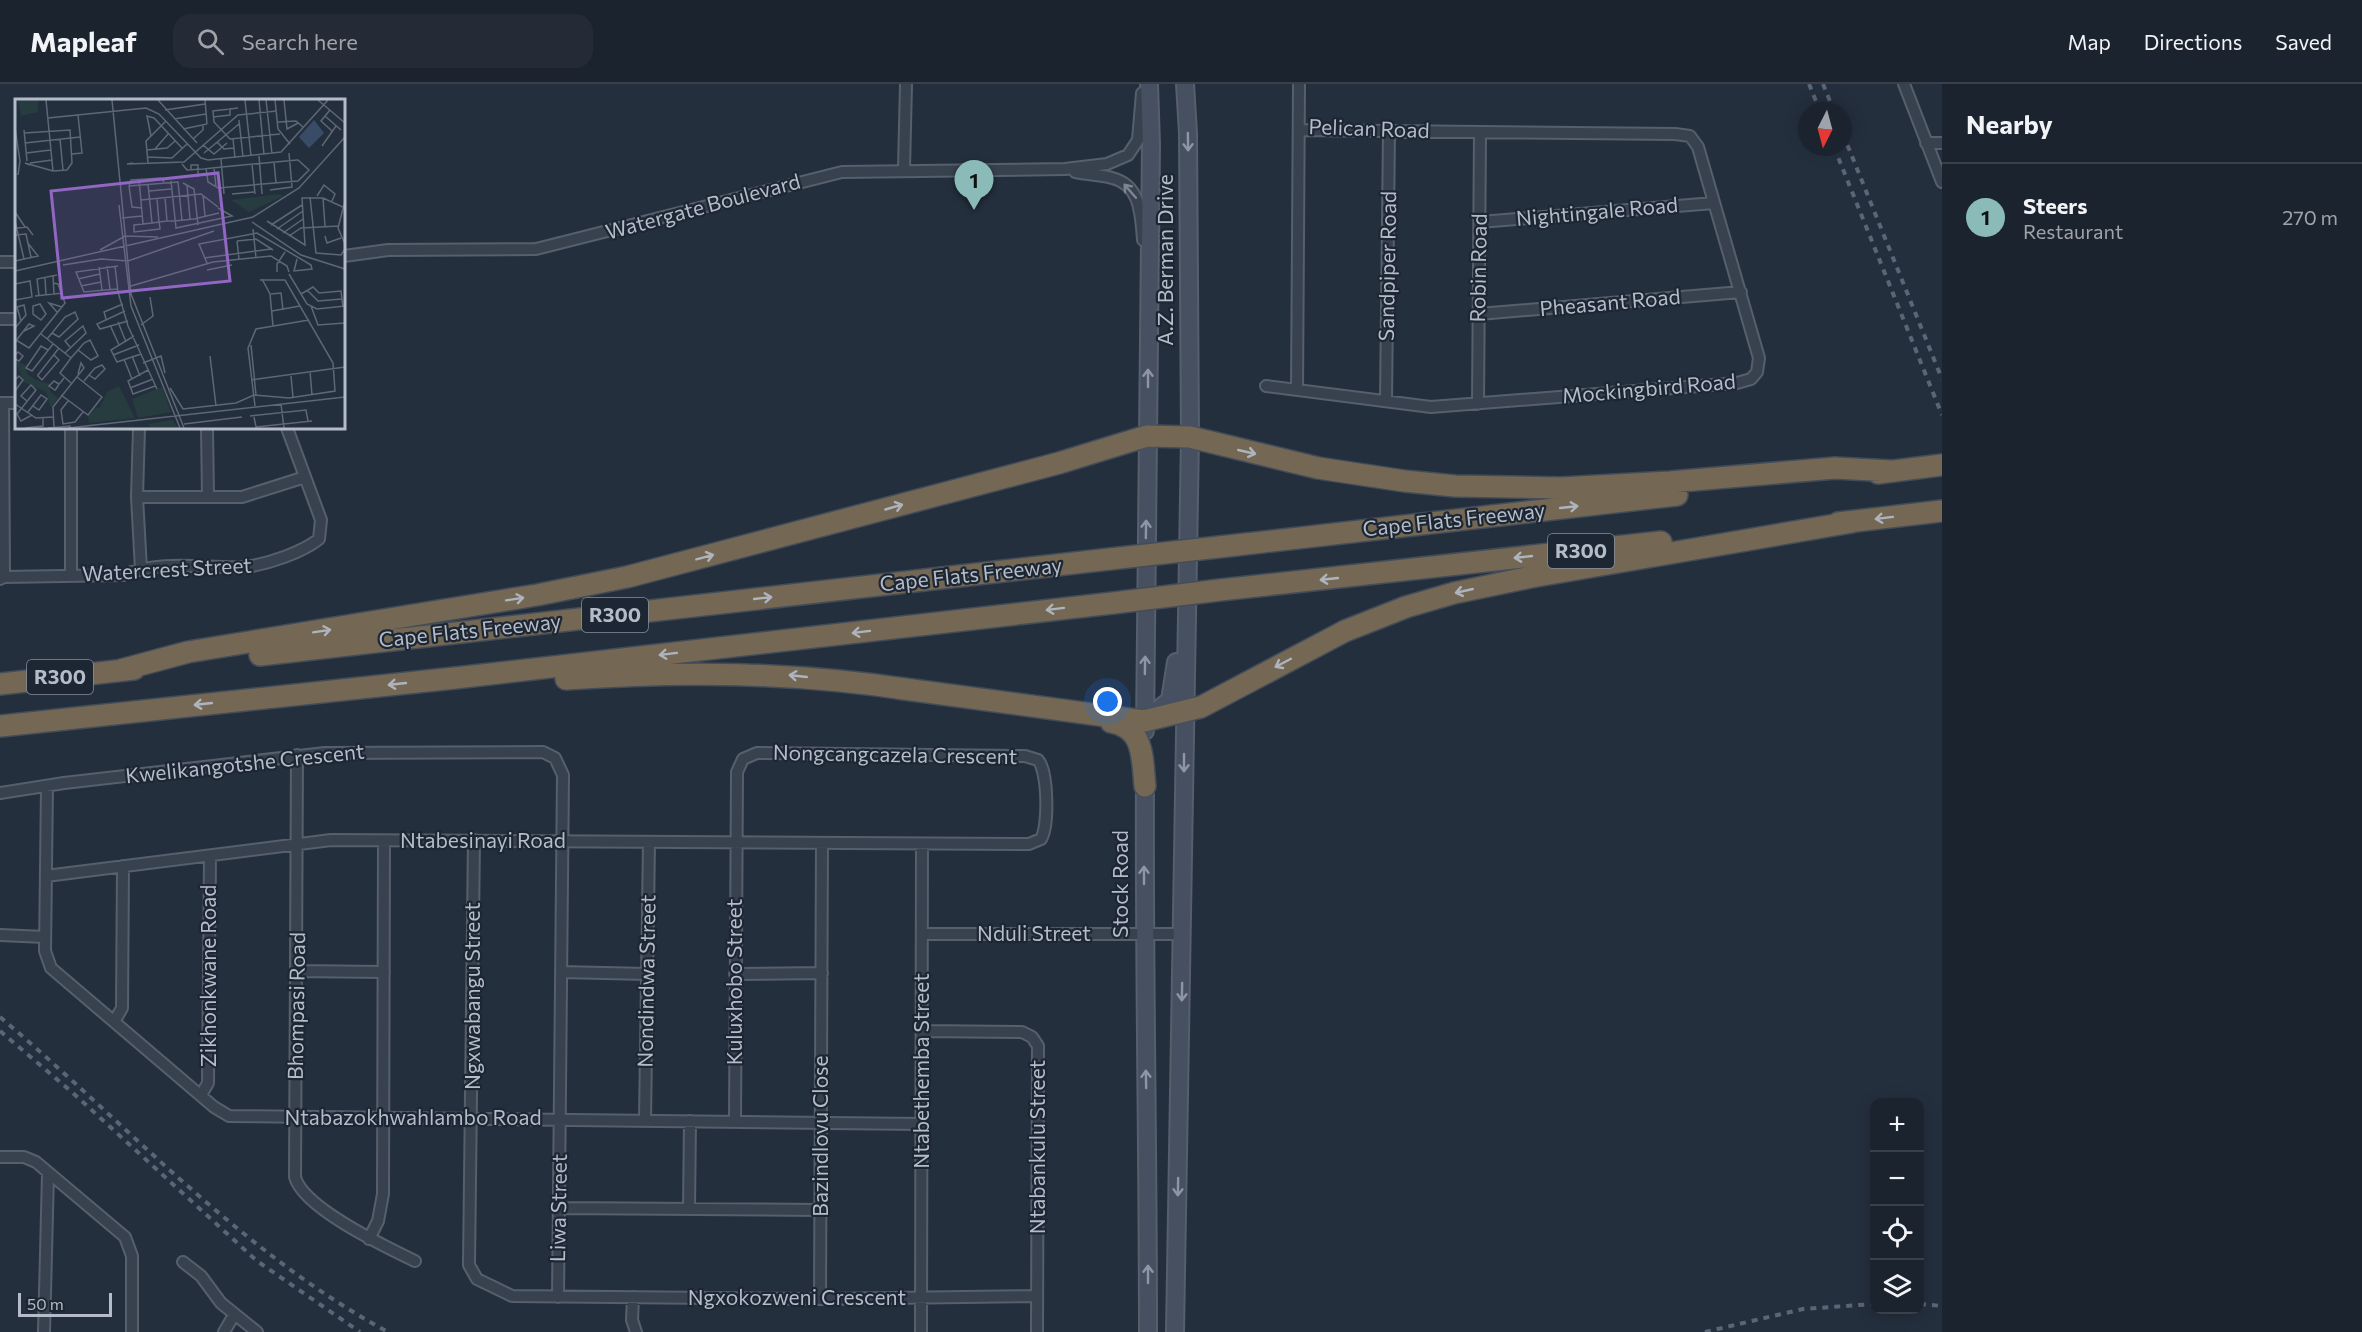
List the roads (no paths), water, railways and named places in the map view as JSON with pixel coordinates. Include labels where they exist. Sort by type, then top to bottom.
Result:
[{"type":"highway","points":[[121,670],[188,652],[537,595],[627,577],[1059,463],[1147,436],[1190,437],[1318,468],[1404,482],[1455,486],[1561,488],[1681,482],[1835,468],[1891,471]]},
{"type":"highway","name":"Cape Flats Freeway","points":[[0,684],[1939,465]]},
{"type":"highway","name":"Cape Flats Freeway","points":[[0,726],[455,678],[1220,590],[1942,511]]},
{"type":"highway","points":[[455,678],[476,683],[496,683],[627,675],[747,673],[897,688],[1144,721],[1184,713],[1345,631],[1435,599],[1531,577],[1852,522]]},
{"type":"highway","points":[[897,688],[1119,723],[1137,737],[1145,786]]},
{"type":"main road","name":"A.Z. Berman Drive","points":[[1147,436],[1151,144],[1149,84]]},
{"type":"main road","name":"A.Z. Berman Drive","points":[[1185,84],[1188,133],[1190,437]]},
{"type":"main road","name":"Stock Road","points":[[1147,436],[1143,934],[1148,1158],[1148,1332]]},
{"type":"main road","points":[[1175,1332],[1190,437]]},
{"type":"main road","points":[[1144,721],[1162,710],[1170,700],[1175,672],[1178,574],[1188,512]]},
{"type":"street","name":"Watergate Boulevard","points":[[345,256],[388,250],[536,249],[842,172],[904,169],[1065,169],[1107,164],[1128,155],[1138,140],[1141,129],[1143,84]]},
{"type":"street","name":"Pelican Road","points":[[1299,84],[1300,130],[1480,133]]},
{"type":"street","points":[[1904,84],[1942,182]]},
{"type":"street","points":[[904,169],[907,86]]},
{"type":"street","points":[[1297,390],[1300,130]]},
{"type":"street","name":"Sandpiper Road","points":[[1386,401],[1389,131]]},
{"type":"street","name":"Mockingbird Road","points":[[1266,386],[1431,407],[1737,383],[1751,379],[1757,372],[1759,358],[1698,147],[1690,136],[1480,133]]},
{"type":"street","name":"Robin Road","points":[[1478,404],[1480,133]]},
{"type":"street","points":[[1926,143],[1942,143]]},
{"type":"street","name":"Watergate Boulevard","points":[[1065,169],[1114,178],[1128,186],[1136,197],[1141,212],[1148,309]]},
{"type":"street","name":"Nightingale Road","points":[[1480,222],[1714,203]]},
{"type":"street","name":"Pheasant Road","points":[[1479,314],[1740,292]]},
{"type":"street","points":[[0,319],[15,320]]},
{"type":"street","points":[[1,403],[2,578]]},
{"type":"street","points":[[71,429],[71,575]]},
{"type":"street","points":[[138,429],[137,497],[141,568]]},
{"type":"street","points":[[207,429],[208,497]]},
{"type":"street","name":"Watercrest Street","points":[[2,578],[123,575],[141,568],[247,567],[310,545],[319,539],[322,528],[287,429]]},
{"type":"street","points":[[137,497],[242,497],[305,477]]},
{"type":"street","name":"Kwelikangotshe Crescent","points":[[0,793],[297,755],[346,752],[548,753],[560,764],[563,775],[562,841]]},
{"type":"street","name":"Bhompasi Road","points":[[297,755],[295,1177],[297,1186],[311,1200],[369,1239],[414,1261]]},
{"type":"street","name":"Nongcangcazela Crescent","points":[[736,843],[736,772],[739,765],[749,755],[1025,756],[1038,760],[1043,766],[1045,830],[1041,839],[1029,844],[922,845]]},
{"type":"street","points":[[46,786],[46,876]]},
{"type":"street","points":[[369,1239],[381,1210],[384,840]]},
{"type":"street","name":"Ntabesinayi Road","points":[[46,876],[298,843],[474,840],[922,845]]},
{"type":"street","name":"Ngxwabangu Street","points":[[474,840],[469,1265],[472,1274],[512,1296],[558,1297]]},
{"type":"street","name":"Liwa Street","points":[[558,1297],[562,841]]},
{"type":"street","name":"Nondindwa Street","points":[[645,1120],[649,842]]},
{"type":"street","name":"Kuluxhobo Street","points":[[735,1121],[736,843]]},
{"type":"street","name":"Bazindlovu Close","points":[[820,1299],[822,844]]},
{"type":"street","name":"Ntabethemba Street","points":[[921,1332],[922,845]]},
{"type":"street","name":"Zikhonkwane Road","points":[[201,1095],[208,1083],[210,856]]},
{"type":"street","points":[[114,1022],[122,1008],[123,866]]},
{"type":"street","name":"Ntabazokhwahlambo Road","points":[[46,876],[46,957],[53,971],[229,1116],[560,1118],[922,1124]]},
{"type":"street","name":"Nduli Street","points":[[923,934],[1182,934]]},
{"type":"street","points":[[0,935],[45,938]]},
{"type":"street","points":[[297,971],[384,972]]},
{"type":"street","points":[[561,972],[647,974]]},
{"type":"street","points":[[735,974],[822,973]]},
{"type":"street","name":"Ntabankulu Street","points":[[923,1030],[1022,1032],[1032,1037],[1038,1046],[1037,1332]]},
{"type":"street","points":[[689,1209],[690,1120]]},
{"type":"street","points":[[0,1157],[30,1159],[130,1244],[132,1332]]},
{"type":"street","points":[[44,1332],[48,1174]]},
{"type":"street","points":[[559,1208],[820,1210]]},
{"type":"street","points":[[183,1262],[201,1276],[220,1303],[257,1332]]},
{"type":"street","name":"Ngxokozweni Crescent","points":[[558,1297],[820,1299],[1036,1296]]},
{"type":"street","points":[[633,1297],[632,1320],[636,1332]]},
{"type":"street","points":[[224,1332],[234,1315]]},
{"type":"railway","points":[[1809,84],[1816,102]]},
{"type":"railway","points":[[1823,84],[1830,102]]},
{"type":"railway","points":[[1838,156],[1942,415]]},
{"type":"railway","points":[[1852,156],[1942,379]]},
{"type":"railway","points":[[0,1017],[186,1185],[234,1225],[283,1264],[334,1300],[388,1332]]},
{"type":"railway","points":[[0,1031],[73,1093],[257,1261],[360,1332]]},
{"type":"railway","points":[[1705,1332],[1803,1309],[1870,1304]]},
{"type":"railway","points":[[1924,1304],[1942,1306]]},
{"type":"place","name":"Steers","points":[[974,210]]}]
